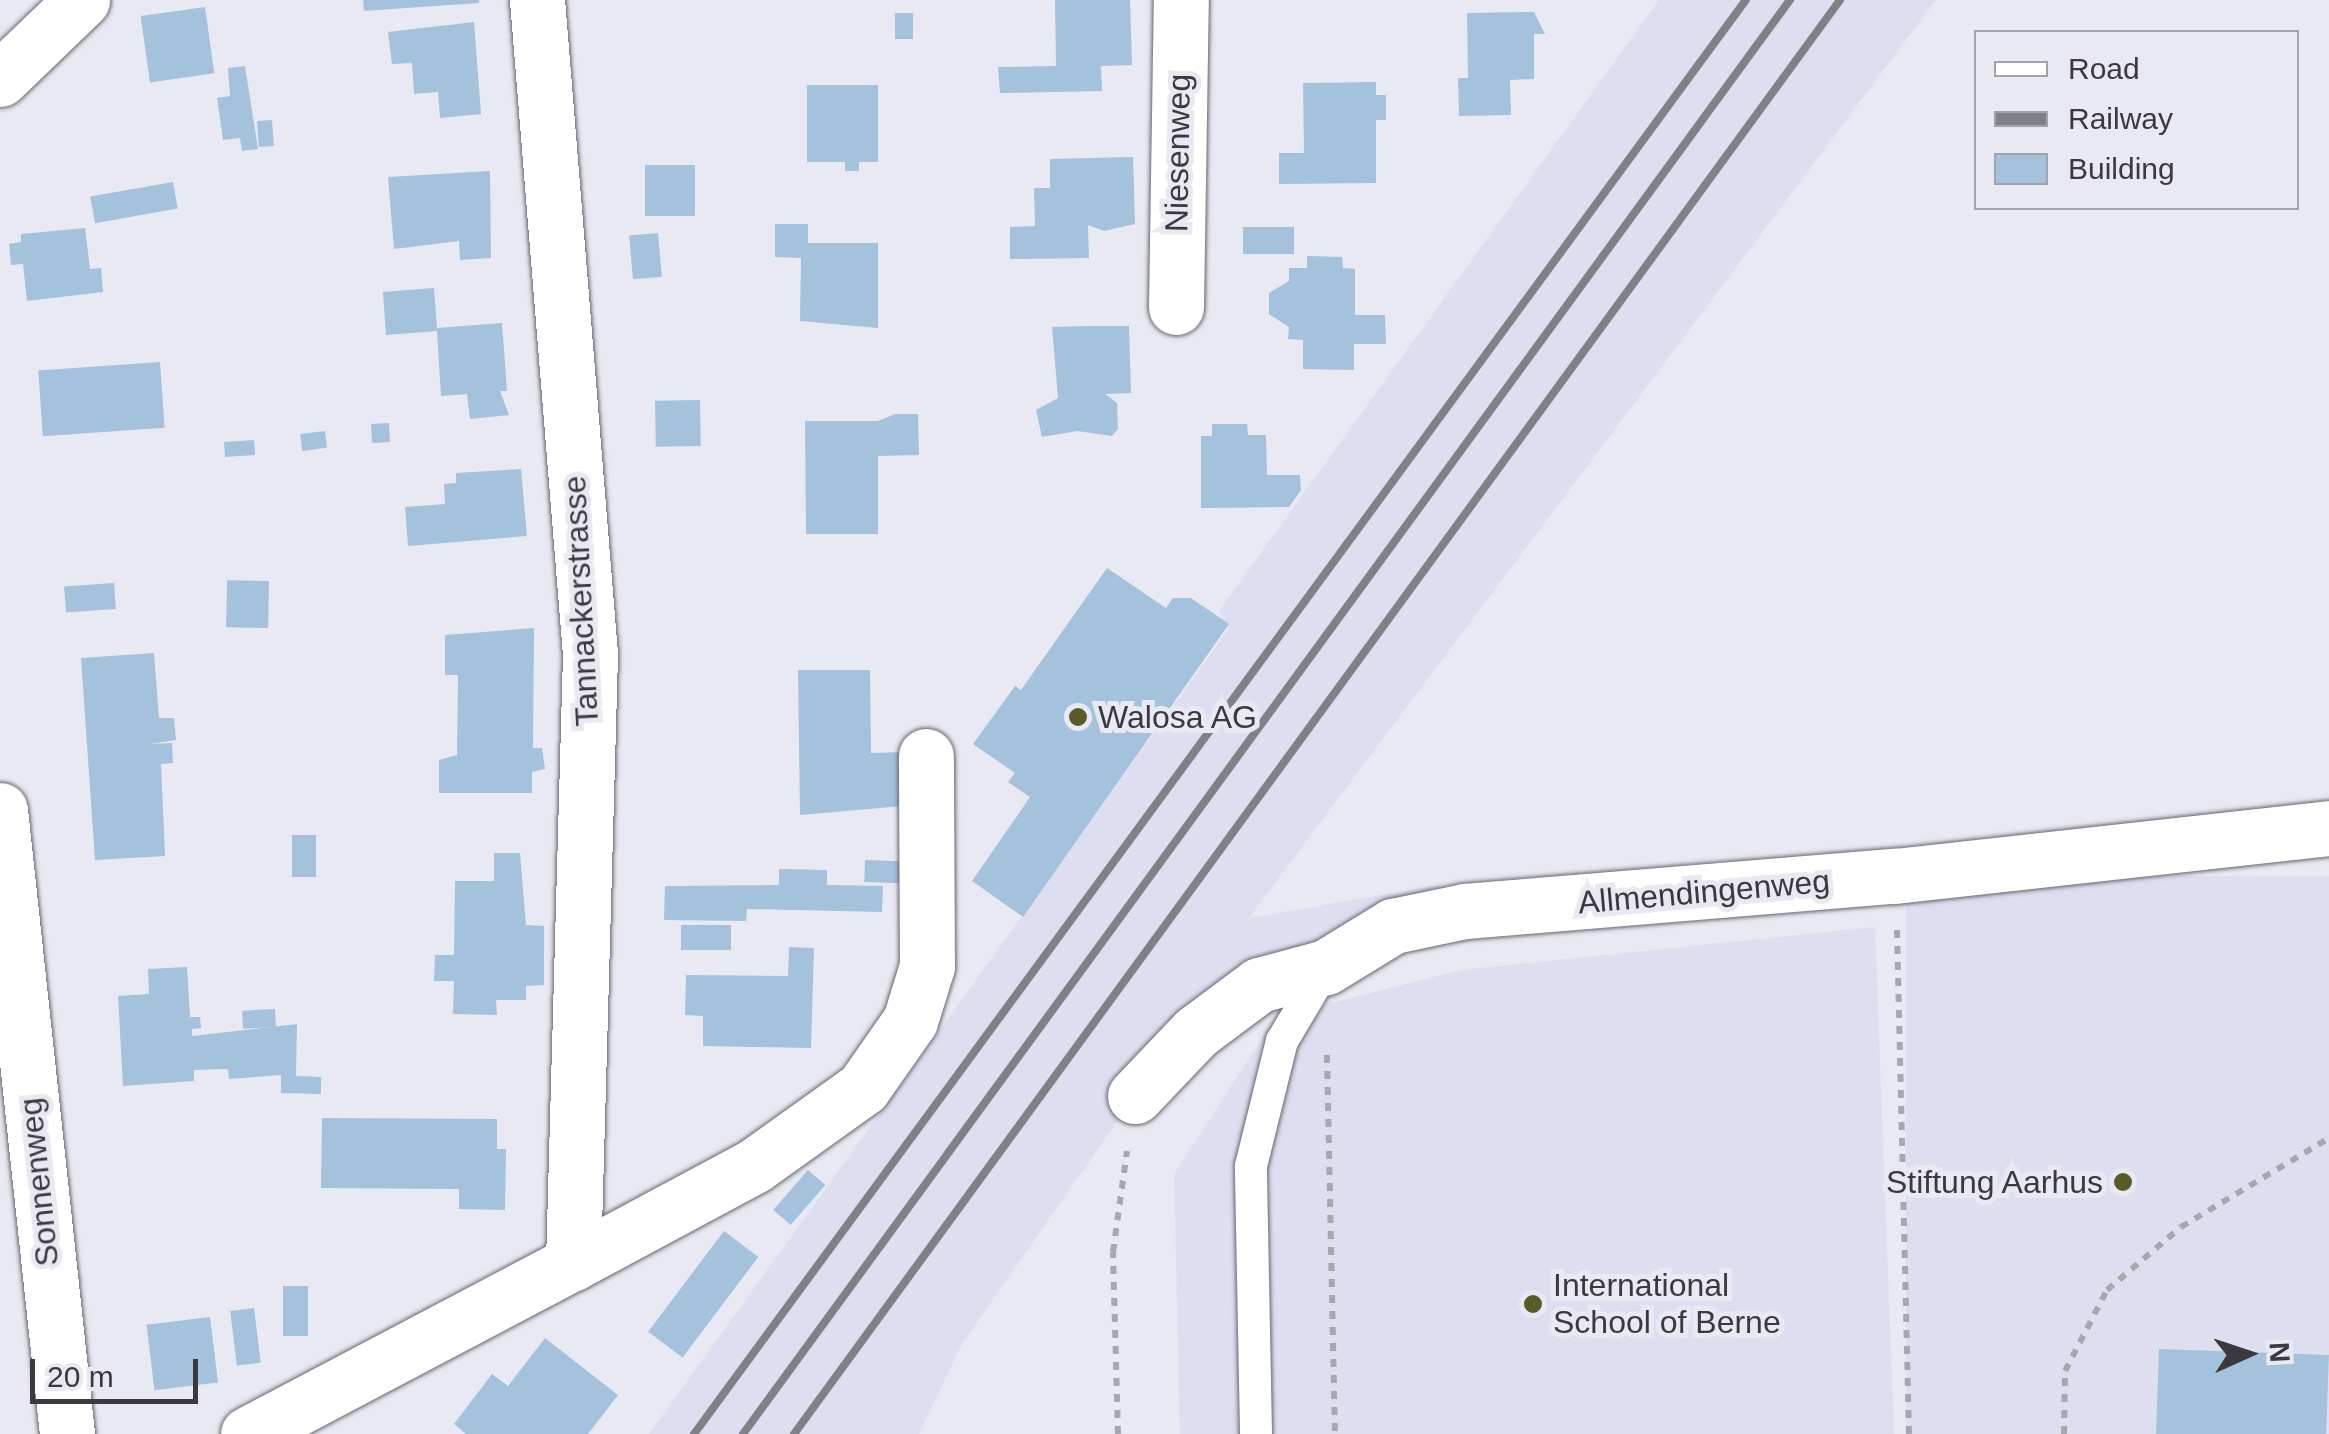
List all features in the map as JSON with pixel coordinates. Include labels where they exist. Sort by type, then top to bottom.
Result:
[{"type":"street","points":[[0,79],[82,0]]},
{"type":"street","name":"Tannackerstrasse","points":[[537,0],[590,654],[573,1263]]},
{"type":"street","name":"Niesenweg","points":[[1176,306],[1181,0]]},
{"type":"street","points":[[248,1434],[754,1166],[863,1088],[910,1021],[927,966],[926,756]]},
{"type":"street","name":"Sonnenweg","points":[[0,810],[6,931],[67,1434]]},
{"type":"street","name":"Allmendingenweg","points":[[1135,1096],[1196,1032],[1259,986],[1326,967],[1393,926],[1465,911],[1895,876],[2329,828]]},
{"type":"lane","points":[[1256,1434],[1251,1166],[1282,1042],[1326,967]]},
{"type":"path","points":[[1895,876],[1909,1434]]},
{"type":"path","points":[[1327,1041],[1335,1434]]},
{"type":"path","points":[[1118,1434],[1114,1252],[1135,1096]]},
{"type":"path","points":[[2064,1434],[2065,1371],[2107,1290],[2181,1227],[2329,1138]]},
{"type":"shaded area","points":[[1659,0],[1936,0],[1249,918],[1438,885],[1465,911],[1393,926],[1135,1096],[962,1344],[919,1434],[649,1434],[1228,630],[1219,611]]},
{"type":"shaded area","name":"Stiftung Aarhus","points":[[1906,876],[2329,876],[2329,1434],[1906,1434]]},
{"type":"shaded area","name":"International School of Berne","points":[[1875,927],[1894,1434],[1180,1434],[1174,1174],[1276,1017],[1461,970]]},
{"type":"building","points":[[363,0],[479,0],[479,3],[364,11]]},
{"type":"building","points":[[1055,0],[1130,0],[1132,65],[1101,66],[1102,91],[1000,93],[998,67],[1056,66]]},
{"type":"building","points":[[205,7],[214,73],[150,82],[141,16]]},
{"type":"building","points":[[1534,12],[1545,34],[1534,34],[1534,79],[1510,80],[1511,115],[1459,116],[1458,78],[1468,78],[1467,13]]},
{"type":"building","points":[[895,13],[913,13],[913,39],[895,39]]},
{"type":"building","points":[[474,22],[481,114],[440,118],[438,92],[414,94],[412,63],[392,64],[388,32]]},
{"type":"building","points":[[245,66],[258,149],[242,151],[240,138],[223,140],[217,98],[230,96],[228,68]]},
{"type":"building","points":[[1376,82],[1376,95],[1386,95],[1386,120],[1376,120],[1376,183],[1279,184],[1279,153],[1304,153],[1303,83]]},
{"type":"building","points":[[807,85],[878,85],[878,162],[859,162],[859,171],[845,171],[845,162],[807,162]]},
{"type":"building","points":[[272,120],[274,146],[259,147],[257,121]]},
{"type":"building","points":[[1133,157],[1135,224],[1104,231],[1088,225],[1089,258],[1010,259],[1010,227],[1035,226],[1034,188],[1050,188],[1050,159]]},
{"type":"building","points":[[645,165],[695,165],[695,216],[645,216]]},
{"type":"building","points":[[490,171],[491,258],[460,260],[459,241],[394,249],[388,177]]},
{"type":"building","points":[[173,182],[178,209],[95,223],[90,197]]},
{"type":"building","points":[[775,224],[808,224],[808,243],[878,243],[878,328],[800,321],[801,258],[775,257]]},
{"type":"building","points":[[1243,227],[1294,227],[1294,254],[1243,254]]},
{"type":"building","points":[[85,228],[90,269],[101,268],[103,292],[27,301],[23,264],[11,265],[9,244],[21,242],[21,234]]},
{"type":"building","points":[[658,233],[662,277],[633,279],[629,236]]},
{"type":"building","points":[[1307,256],[1342,257],[1343,268],[1355,269],[1355,315],[1385,315],[1386,344],[1354,344],[1354,370],[1303,369],[1303,340],[1288,339],[1289,327],[1269,314],[1269,293],[1289,281],[1289,268],[1307,268]]},
{"type":"building","points":[[434,288],[437,328],[502,323],[507,391],[500,391],[509,415],[470,419],[467,394],[441,396],[437,331],[386,335],[383,292]]},
{"type":"building","points":[[1129,326],[1131,393],[1105,394],[1117,403],[1118,429],[1112,436],[1077,431],[1042,437],[1036,410],[1058,398],[1052,327]]},
{"type":"building","points":[[160,362],[165,428],[43,436],[38,371]]},
{"type":"building","points":[[700,400],[701,446],[656,447],[655,401]]},
{"type":"building","points":[[895,414],[918,414],[919,455],[878,456],[878,534],[806,534],[805,421],[878,421]]},
{"type":"building","points":[[389,423],[390,442],[372,443],[371,424]]},
{"type":"building","points":[[1212,424],[1247,424],[1248,435],[1266,435],[1267,475],[1300,475],[1301,490],[1289,507],[1201,508],[1201,436],[1212,436]]},
{"type":"building","points":[[325,431],[327,448],[302,451],[300,434]]},
{"type":"building","points":[[254,440],[255,455],[225,457],[224,442]]},
{"type":"building","points":[[521,469],[527,536],[408,546],[405,507],[445,504],[444,484],[456,483],[456,473]]},
{"type":"building","name":"Walosa AG","points":[[1107,568],[1166,608],[1173,598],[1191,598],[1229,624],[1023,917],[972,881],[1030,797],[1008,782],[1015,773],[973,744],[1015,686],[1021,690]]},
{"type":"building","points":[[227,580],[269,581],[268,628],[226,627]]},
{"type":"building","points":[[114,583],[116,609],[66,612],[64,586]]},
{"type":"building","points":[[534,628],[533,748],[542,748],[545,769],[532,772],[532,793],[439,793],[439,760],[457,755],[458,675],[445,675],[445,635]]},
{"type":"building","points":[[154,653],[159,718],[174,718],[176,740],[150,744],[172,743],[173,763],[161,764],[165,856],[95,860],[81,658]]},
{"type":"building","points":[[798,670],[870,670],[871,753],[903,752],[903,806],[800,815]]},
{"type":"building","points":[[292,835],[316,835],[316,877],[292,877]]},
{"type":"building","points":[[494,853],[520,853],[526,925],[544,926],[544,985],[526,986],[526,1000],[496,1000],[497,1015],[453,1014],[454,981],[434,981],[435,955],[454,955],[455,881],[494,881]]},
{"type":"building","points":[[865,860],[901,861],[900,883],[864,882]]},
{"type":"building","points":[[779,869],[827,870],[827,885],[883,886],[882,912],[747,909],[746,921],[664,920],[665,886],[779,885]]},
{"type":"building","points":[[681,925],[731,925],[731,950],[681,950]]},
{"type":"building","points":[[789,947],[814,948],[811,1048],[703,1046],[703,1016],[685,1015],[686,975],[788,976]]},
{"type":"building","points":[[187,967],[190,1017],[200,1017],[201,1028],[192,1029],[192,1036],[297,1024],[296,1076],[321,1077],[321,1094],[281,1093],[281,1075],[229,1079],[228,1069],[194,1070],[194,1081],[123,1086],[118,996],[149,994],[148,969]]},
{"type":"building","points":[[275,1009],[276,1027],[243,1029],[242,1011]]},
{"type":"building","points":[[322,1118],[497,1119],[497,1149],[506,1149],[505,1210],[459,1209],[459,1189],[321,1188]]},
{"type":"building","points":[[808,1170],[825,1185],[791,1225],[773,1210]]},
{"type":"building","points":[[724,1231],[758,1257],[683,1358],[648,1332]]},
{"type":"building","points":[[283,1286],[308,1286],[308,1336],[283,1336]]},
{"type":"building","points":[[254,1308],[261,1363],[237,1366],[230,1311]]},
{"type":"building","points":[[210,1317],[218,1383],[155,1390],[146,1325]]},
{"type":"building","points":[[545,1338],[618,1395],[588,1434],[466,1434],[454,1424],[492,1374],[508,1386]]},
{"type":"building","points":[[2159,1349],[2329,1355],[2326,1434],[2156,1434]]},
{"type":"railway","points":[[694,1434],[1746,0]]},
{"type":"railway","points":[[743,1434],[1790,0]]},
{"type":"railway","points":[[794,1434],[1840,0]]},
{"type":"place","name":"Walosa AG","points":[[1078,717]]},
{"type":"place","name":"Stiftung Aarhus","points":[[2123,1182]]},
{"type":"place","name":"International School of Berne","points":[[1533,1304]]}]
